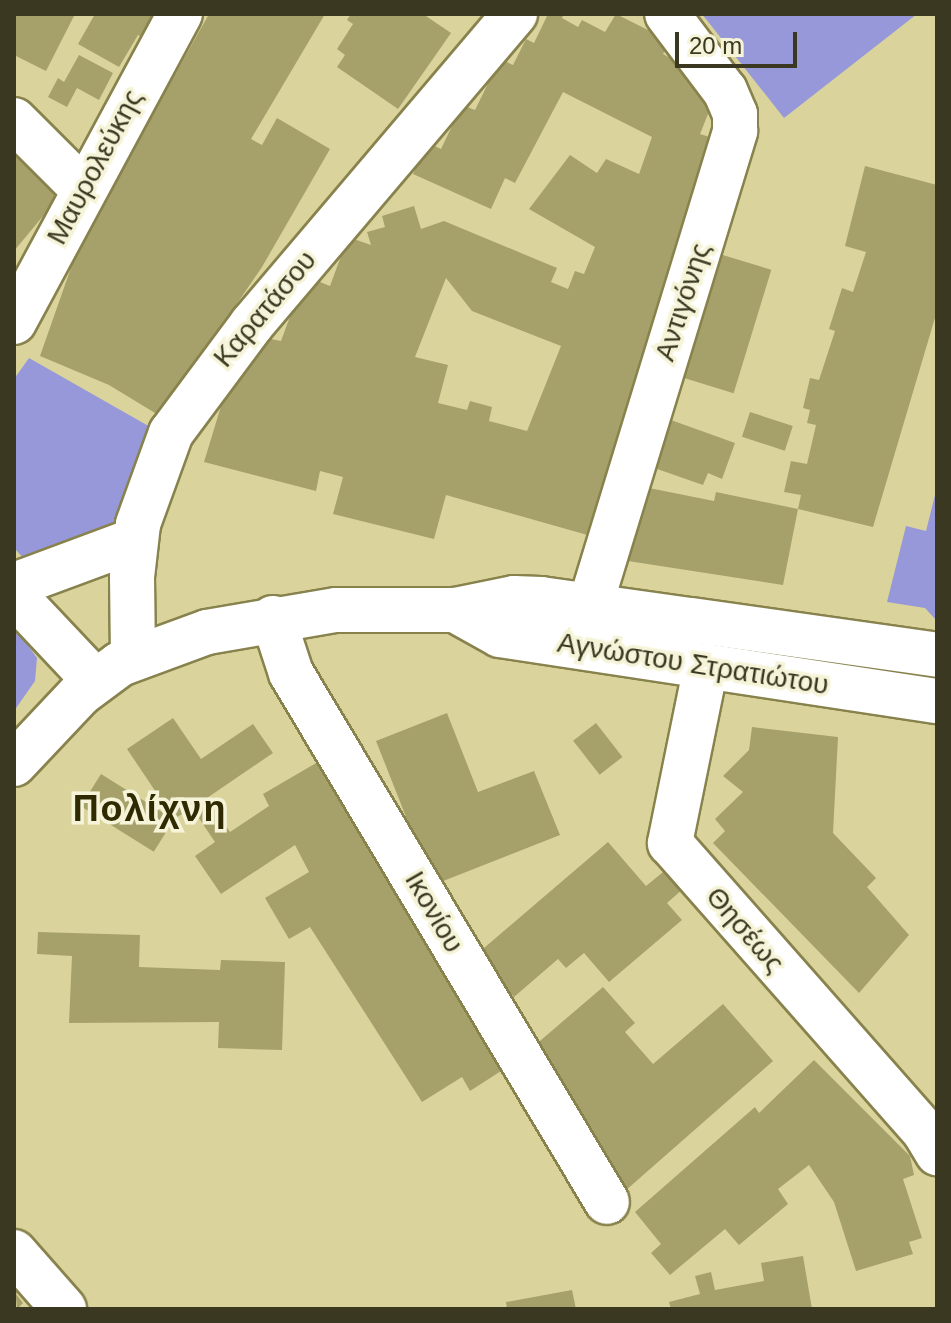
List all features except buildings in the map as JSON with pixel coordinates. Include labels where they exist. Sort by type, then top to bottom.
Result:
[{"type":"street","name":"Μαυρολεύκης","points":[[15,317],[82,188],[180,14]]},
{"type":"street","name":"Καρατάσου","points":[[133,658],[135,540],[162,451],[207,380],[515,14]]},
{"type":"street","name":"Αντιγόνης","points":[[590,606],[735,131],[735,114],[725,91],[667,14]]},
{"type":"street","points":[[14,120],[82,188]]},
{"type":"street","points":[[14,585],[135,540]]},
{"type":"street","points":[[14,595],[95,681]]},
{"type":"street","name":"Αγνώστου Στρατιώτου","points":[[14,764],[95,681],[133,658],[207,632],[273,618],[336,610],[455,610],[514,598],[937,655]]},
{"type":"street","name":"Αγνώστου Στρατιώτου","points":[[455,610],[500,635],[937,701]]},
{"type":"street","name":"Ικονίου","points":[[273,618],[291,673],[607,1202]]},
{"type":"street","name":"Θησέως","points":[[706,666],[670,843],[924,1131],[937,1153]]},
{"type":"street","points":[[14,1252],[64,1309]]},
{"type":"shaded area","points":[[702,14],[917,14],[784,118]]},
{"type":"shaded area","points":[[29,358],[152,428],[113,534],[30,565],[14,548],[14,379]]},
{"type":"shaded area","points":[[937,487],[937,621],[925,608],[887,602],[906,526],[926,531]]},
{"type":"shaded area","points":[[14,626],[37,658],[35,681],[14,711]]},
{"type":"district","name":"Πολίχνη","points":[[150,809]]}]
